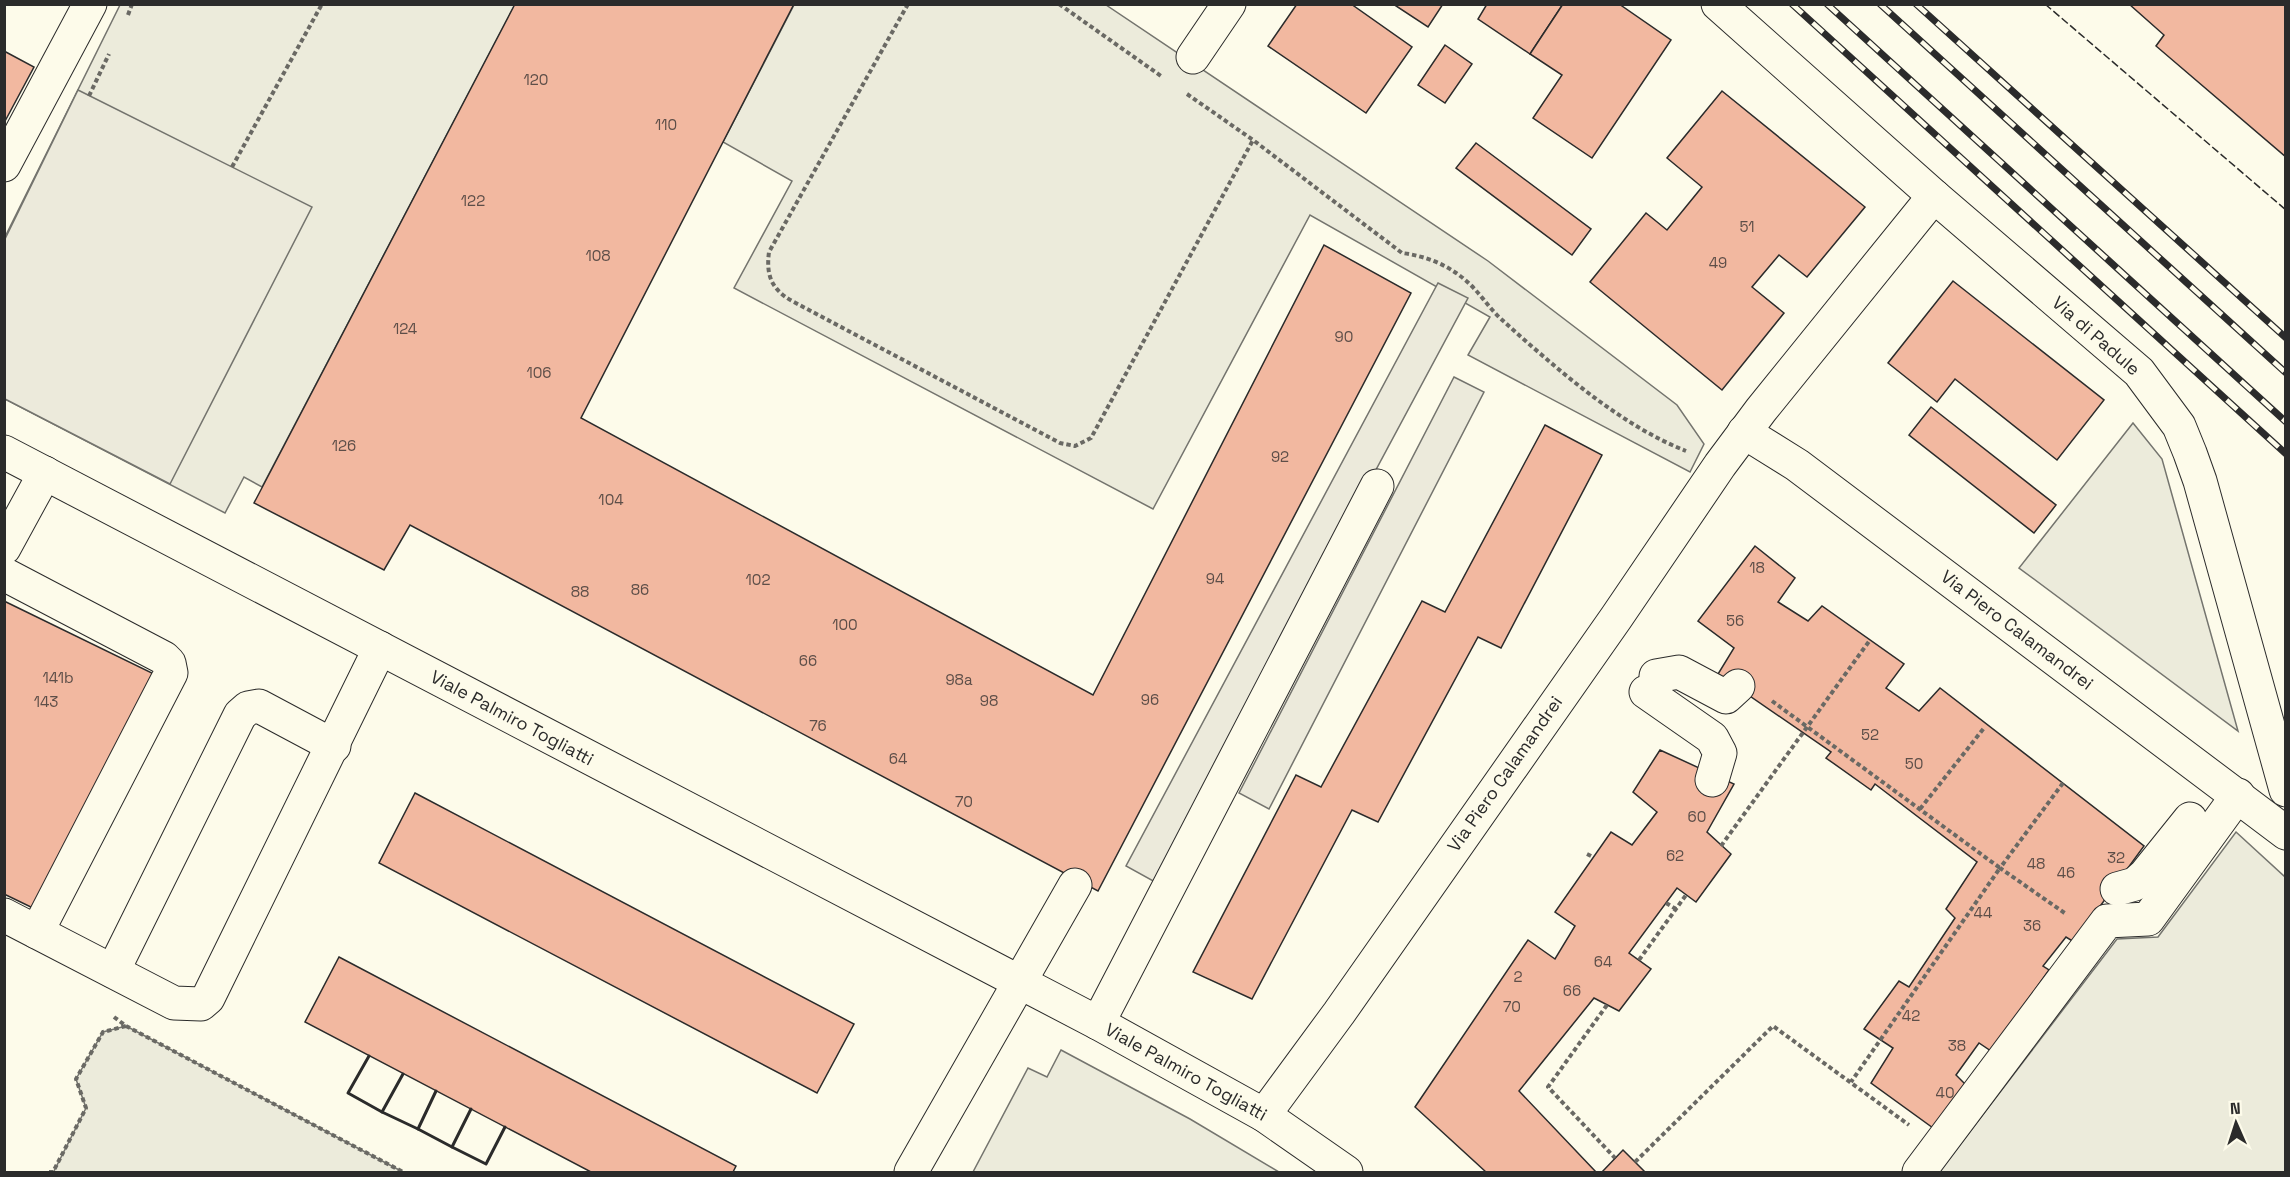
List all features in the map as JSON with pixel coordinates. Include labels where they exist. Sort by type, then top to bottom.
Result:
[{"type":"street","points":[[4,165],[90,4]]},
{"type":"street","points":[[1193,57],[1229,4]]},
{"type":"street","name":"Via di Padule","points":[[1718,4],[1934,196],[2139,372],[2180,426],[2200,481],[2286,790]]},
{"type":"street","name":"Via Piero Calamandrei","points":[[1264,1115],[1326,1031],[1744,432],[1934,196]]},
{"type":"street","name":"Via Piero Calamandrei","points":[[1744,432],[1797,465],[2286,833]]},
{"type":"street","name":"Viale Palmiro Togliatti","points":[[4,452],[1098,1023],[1264,1115],[1346,1173]]},
{"type":"street","points":[[4,548],[45,473]]},
{"type":"street","points":[[1098,1023],[1377,486]]},
{"type":"street","points":[[4,574],[164,658],[169,663],[171,673],[37,932]]},
{"type":"street","points":[[4,915],[174,1003],[201,1004],[208,998],[334,746],[380,648]]},
{"type":"street","points":[[1712,780],[1720,753],[1712,738],[1651,684],[1679,672],[1726,697],[1738,686]]},
{"type":"street","points":[[113,971],[240,715],[248,708],[259,706],[334,746]]},
{"type":"street","points":[[1929,1160],[2107,921],[2148,919],[2238,795]]},
{"type":"street","points":[[2117,889],[2135,884],[2145,875],[2190,819]]},
{"type":"street","points":[[911,1173],[1075,885]]},
{"type":"path","points":[[232,167],[322,4]]},
{"type":"path","points":[[908,4],[769,252],[767,265],[770,280],[780,294],[792,301],[1060,443],[1075,446],[1091,438],[1253,140]]},
{"type":"path","points":[[1059,4],[1164,78]]},
{"type":"path","points":[[1182,90],[1253,140],[1402,253],[1427,257],[1464,279],[1499,317],[1590,395],[1663,442],[1720,465]]},
{"type":"path","points":[[1721,846],[1870,640]]},
{"type":"path","points":[[1769,699],[2000,868],[2096,935]]},
{"type":"path","points":[[1920,809],[1984,728]]},
{"type":"path","points":[[1851,1082],[2000,868],[2063,783]]},
{"type":"path","points":[[1587,854],[1593,857]]},
{"type":"path","points":[[1639,960],[1686,895]]},
{"type":"path","points":[[1666,903],[1676,909]]},
{"type":"path","points":[[1607,1005],[1548,1087],[1615,1158]]},
{"type":"path","points":[[109,1014],[126,1026],[403,1173]]},
{"type":"path","points":[[49,1173],[53,1172],[86,1108],[76,1079],[103,1032],[126,1026]]},
{"type":"path","points":[[1635,1162],[1773,1026],[1851,1082],[1929,1160]]},
{"type":"shaded area","points":[[120,5],[515,5],[262,487],[244,477],[225,513],[5,399],[4,239]]},
{"type":"shaded area","points":[[794,5],[1106,5],[1488,261],[1677,405],[1704,444],[1690,472],[1468,355],[1490,317],[1310,215],[1153,509],[734,288],[792,181],[723,142]]},
{"type":"shaded area","points":[[78,90],[312,207],[170,484],[5,399],[5,239]]},
{"type":"shaded area","points":[[1438,283],[1468,298],[1155,882],[1126,866]]},
{"type":"shaded area","points":[[1454,377],[1484,392],[1269,809],[1239,793]]},
{"type":"shaded area","points":[[2133,423],[2162,459],[2238,731],[2019,568]]},
{"type":"shaded area","points":[[2236,832],[2285,877],[2286,881],[2285,1172],[1939,1172],[2117,939],[2158,937]]},
{"type":"shaded area","points":[[126,1026],[403,1172],[49,1172],[54,1171],[86,1108],[76,1079],[103,1032]]},
{"type":"shaded area","points":[[1061,1050],[1190,1119],[1279,1172],[973,1172],[1028,1068],[1047,1077]]},
{"type":"building","points":[[515,4],[794,4],[581,418],[1093,695],[1324,245],[1411,293],[1098,891],[410,525],[384,570],[254,503]]},
{"type":"building","points":[[1297,4],[1351,4],[1412,47],[1366,113],[1268,46]]},
{"type":"building","points":[[1393,4],[1443,4],[1428,27]]},
{"type":"building","points":[[1487,4],[1563,4],[1530,54],[1478,19]]},
{"type":"building","points":[[1563,4],[1619,4],[1671,40],[1592,158],[1533,118],[1562,75],[1530,54]]},
{"type":"building","points":[[2129,4],[2286,4],[2286,157],[2156,46],[2164,35]]},
{"type":"building","points":[[1445,45],[1472,64],[1445,103],[1418,85]]},
{"type":"building","points":[[4,51],[34,67],[4,123]]},
{"type":"building","points":[[1722,91],[1865,207],[1807,277],[1779,255],[1752,287],[1784,313],[1722,390],[1590,282],[1646,213],[1667,230],[1702,187],[1667,158]]},
{"type":"building","points":[[1476,143],[1591,229],[1572,255],[1456,168]]},
{"type":"building","points":[[1953,281],[2104,400],[2057,460],[1955,379],[1937,402],[1888,363]]},
{"type":"building","points":[[1931,407],[2056,505],[2034,533],[1909,435]]},
{"type":"building","points":[[1545,425],[1602,455],[1501,648],[1478,637],[1378,822],[1352,810],[1252,999],[1193,972],[1296,775],[1321,787],[1422,601],[1445,612]]},
{"type":"building","points":[[1755,546],[1795,578],[1778,602],[1808,621],[1822,606],[1904,664],[1886,688],[1919,711],[1940,688],[2144,846],[2074,942],[2066,937],[2043,966],[2049,970],[1991,1051],[1979,1043],[1956,1075],[1971,1090],[1940,1133],[1871,1083],[1893,1048],[1864,1029],[1899,981],[1909,987],[1955,918],[1946,909],[1977,862],[1875,784],[1871,790],[1826,758],[1831,752],[1718,674],[1734,648],[1698,621]]},
{"type":"building","points":[[4,601],[154,674],[37,910],[4,894]]},
{"type":"building","points":[[1660,750],[1734,784],[1707,832],[1731,854],[1696,902],[1677,888],[1629,953],[1651,969],[1619,1011],[1594,998],[1519,1091],[1596,1172],[1486,1172],[1415,1107],[1528,940],[1555,959],[1575,926],[1555,912],[1611,832],[1632,845],[1657,812],[1633,792]]},
{"type":"building","points":[[415,793],[854,1024],[817,1093],[379,863]]},
{"type":"building","points":[[339,957],[736,1166],[733,1172],[591,1172],[305,1022]]},
{"type":"building","points":[[1623,1150],[1645,1172],[1602,1172]]},
{"type":"railway","points":[[1792,4],[2286,454]]},
{"type":"railway","points":[[1827,4],[2286,422]]},
{"type":"railway","points":[[1880,4],[2286,373]]},
{"type":"railway","points":[[1916,4],[2286,338]]},
{"type":"fence","points":[[2045,4],[2286,210]]},
{"type":"wall","points":[[369,1056],[348,1093],[382,1112],[403,1074]]},
{"type":"wall","points":[[382,1112],[418,1129],[436,1091]]},
{"type":"wall","points":[[418,1129],[452,1147],[471,1109]]},
{"type":"wall","points":[[452,1147],[486,1164],[505,1127]]}]
